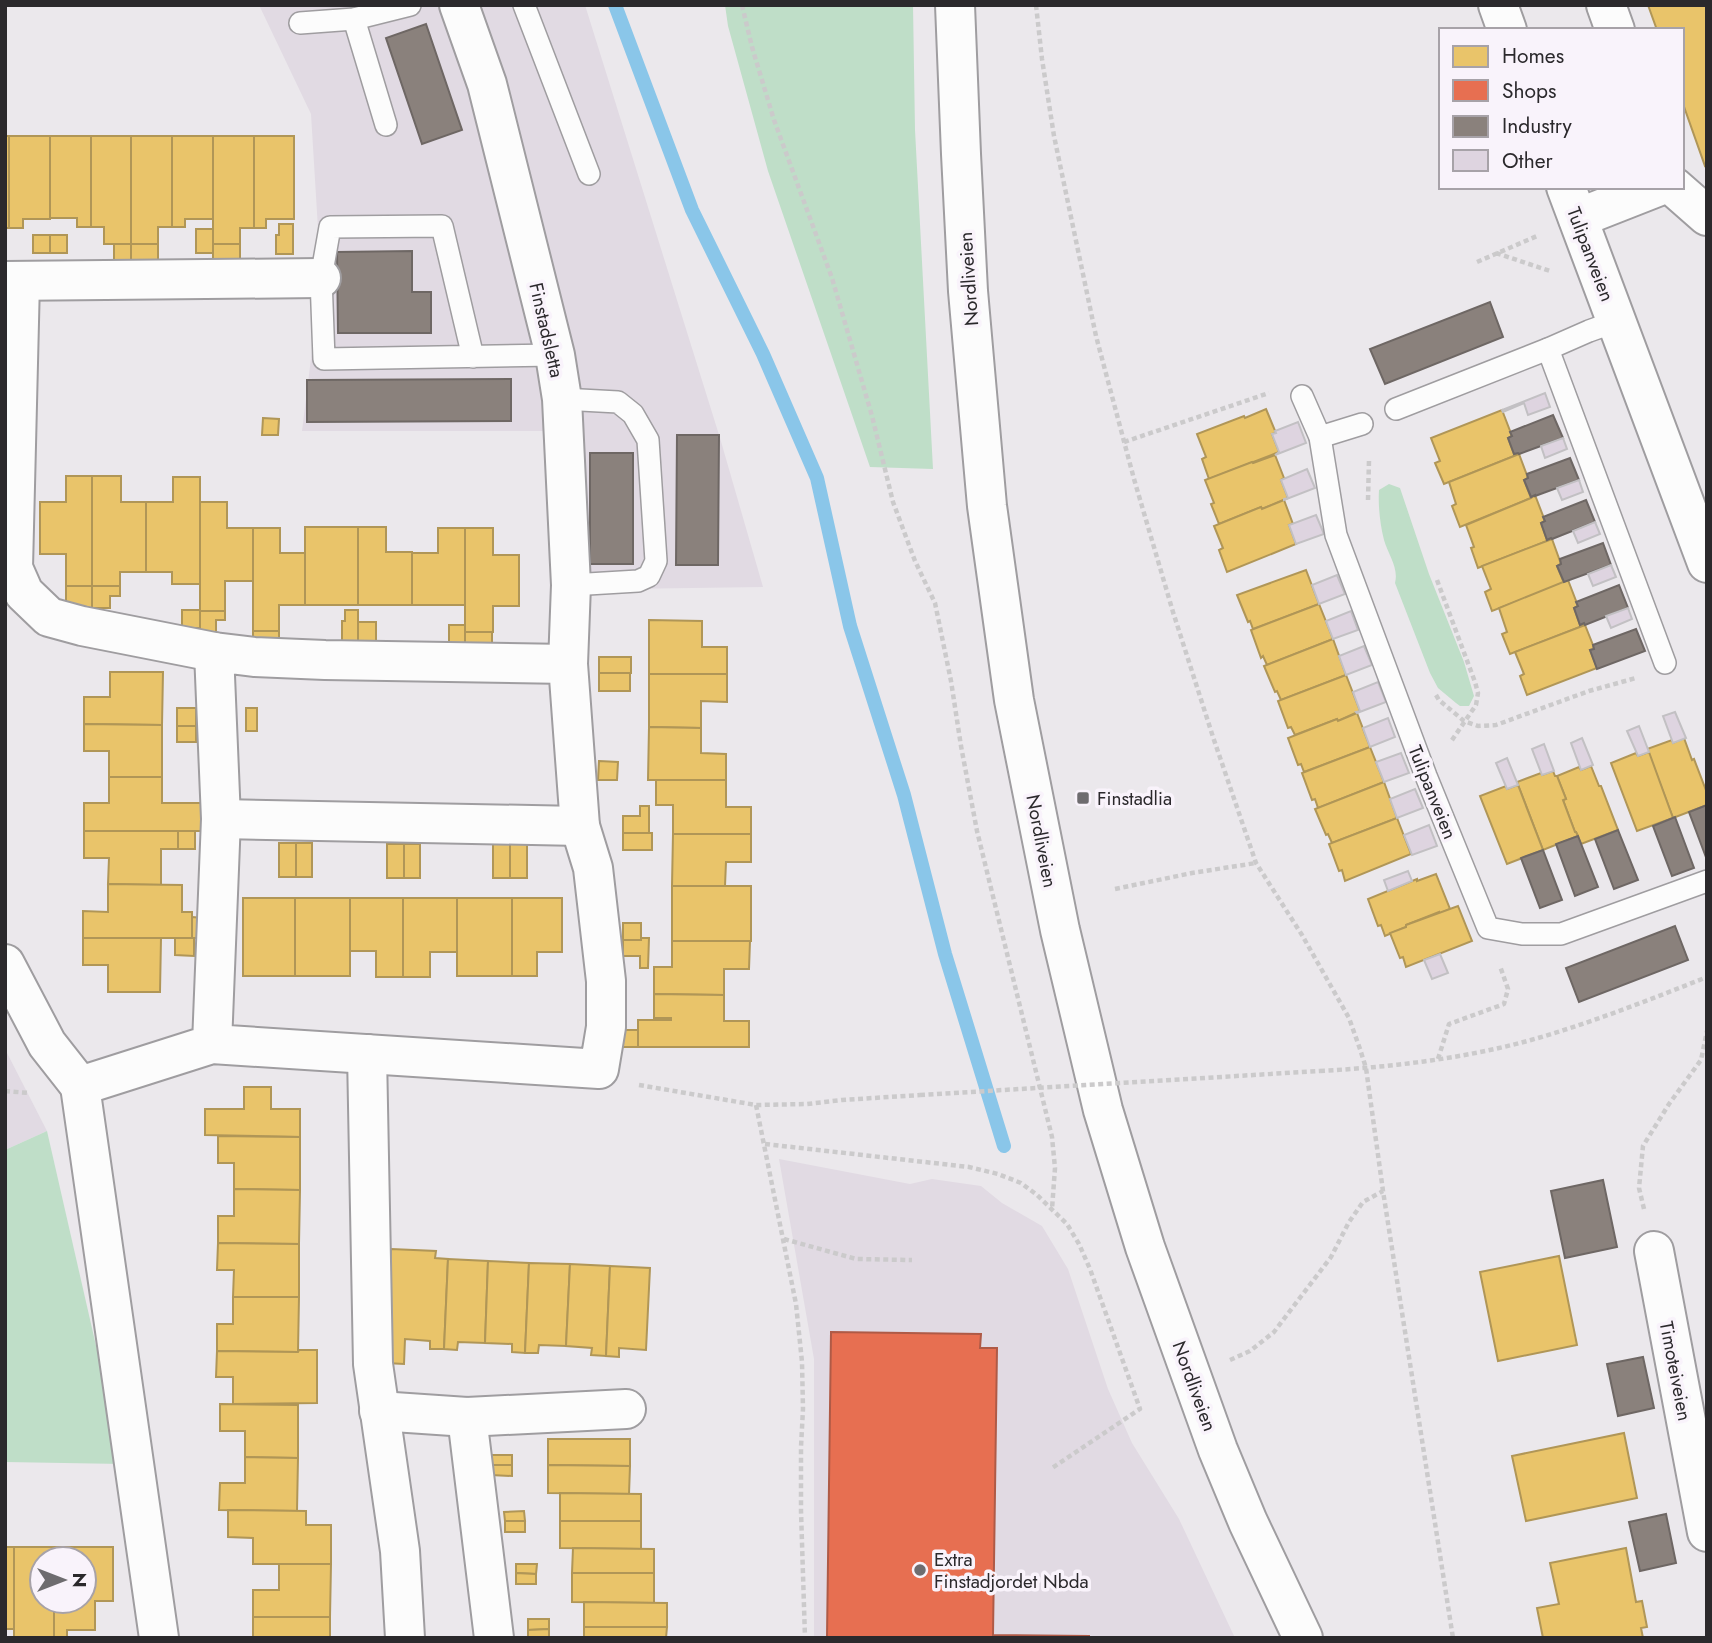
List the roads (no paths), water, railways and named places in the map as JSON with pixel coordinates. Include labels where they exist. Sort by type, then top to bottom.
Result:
[{"type":"street","name":"Finstadsletta","points":[[367,1054],[599,1069],[606,1027],[606,981],[593,868],[580,826],[568,664],[571,585],[562,400],[555,355],[487,84],[459,5]]},
{"type":"street","name":"Nordliveien","points":[[955,5],[968,291],[987,506],[1014,700],[1060,930],[1103,1110],[1145,1247],[1218,1450],[1248,1522],[1303,1638]]},
{"type":"street","points":[[1498,5],[1506,28]]},
{"type":"street","points":[[1606,5],[1614,28]]},
{"type":"street","points":[[1572,203],[1646,189]]},
{"type":"street","points":[[1676,189],[1707,216]]},
{"type":"street","name":"Tulipanveien","points":[[1572,203],[1705,553]]},
{"type":"street","points":[[321,278],[12,281],[13,568],[24,593],[49,617],[214,652],[254,657],[325,660],[568,664]]},
{"type":"street","points":[[212,1044],[221,819],[214,652]]},
{"type":"street","points":[[221,819],[580,826]]},
{"type":"street","points":[[5,964],[47,1044],[80,1086],[159,1638]]},
{"type":"street","points":[[80,1086],[212,1044],[367,1054],[373,1364],[400,1551],[405,1638]]},
{"type":"street","name":"Timoteiveien","points":[[1654,1251],[1707,1532]]},
{"type":"street","points":[[379,1411],[467,1418],[626,1409]]},
{"type":"street","points":[[467,1418],[494,1638]]},
{"type":"lane","points":[[300,23],[354,19],[410,5]]},
{"type":"lane","points":[[524,5],[589,174]]},
{"type":"lane","points":[[354,19],[386,125]]},
{"type":"lane","points":[[473,357],[442,226],[330,227],[321,278],[324,359],[473,357],[555,355]]},
{"type":"lane","name":"Tulipanveien","points":[[1396,409],[1617,321]]},
{"type":"lane","points":[[1548,349],[1665,663]]},
{"type":"lane","name":"Tulipanveien","points":[[1302,396],[1320,437],[1336,535],[1426,776],[1488,928],[1522,934],[1560,934],[1707,881]]},
{"type":"lane","points":[[562,400],[618,402],[633,414],[648,440],[656,561],[649,576],[638,580],[571,585]]},
{"type":"lane","points":[[1320,437],[1362,424]]},
{"type":"waterway","points":[[615,5],[692,210],[763,354],[817,478],[850,626],[904,795],[945,954],[1004,1146]]},
{"type":"place","name":"Finstadlia","points":[[1083,798]]},
{"type":"place","name":"Extra Finstadjordet Nbda","points":[[920,1570]]}]
